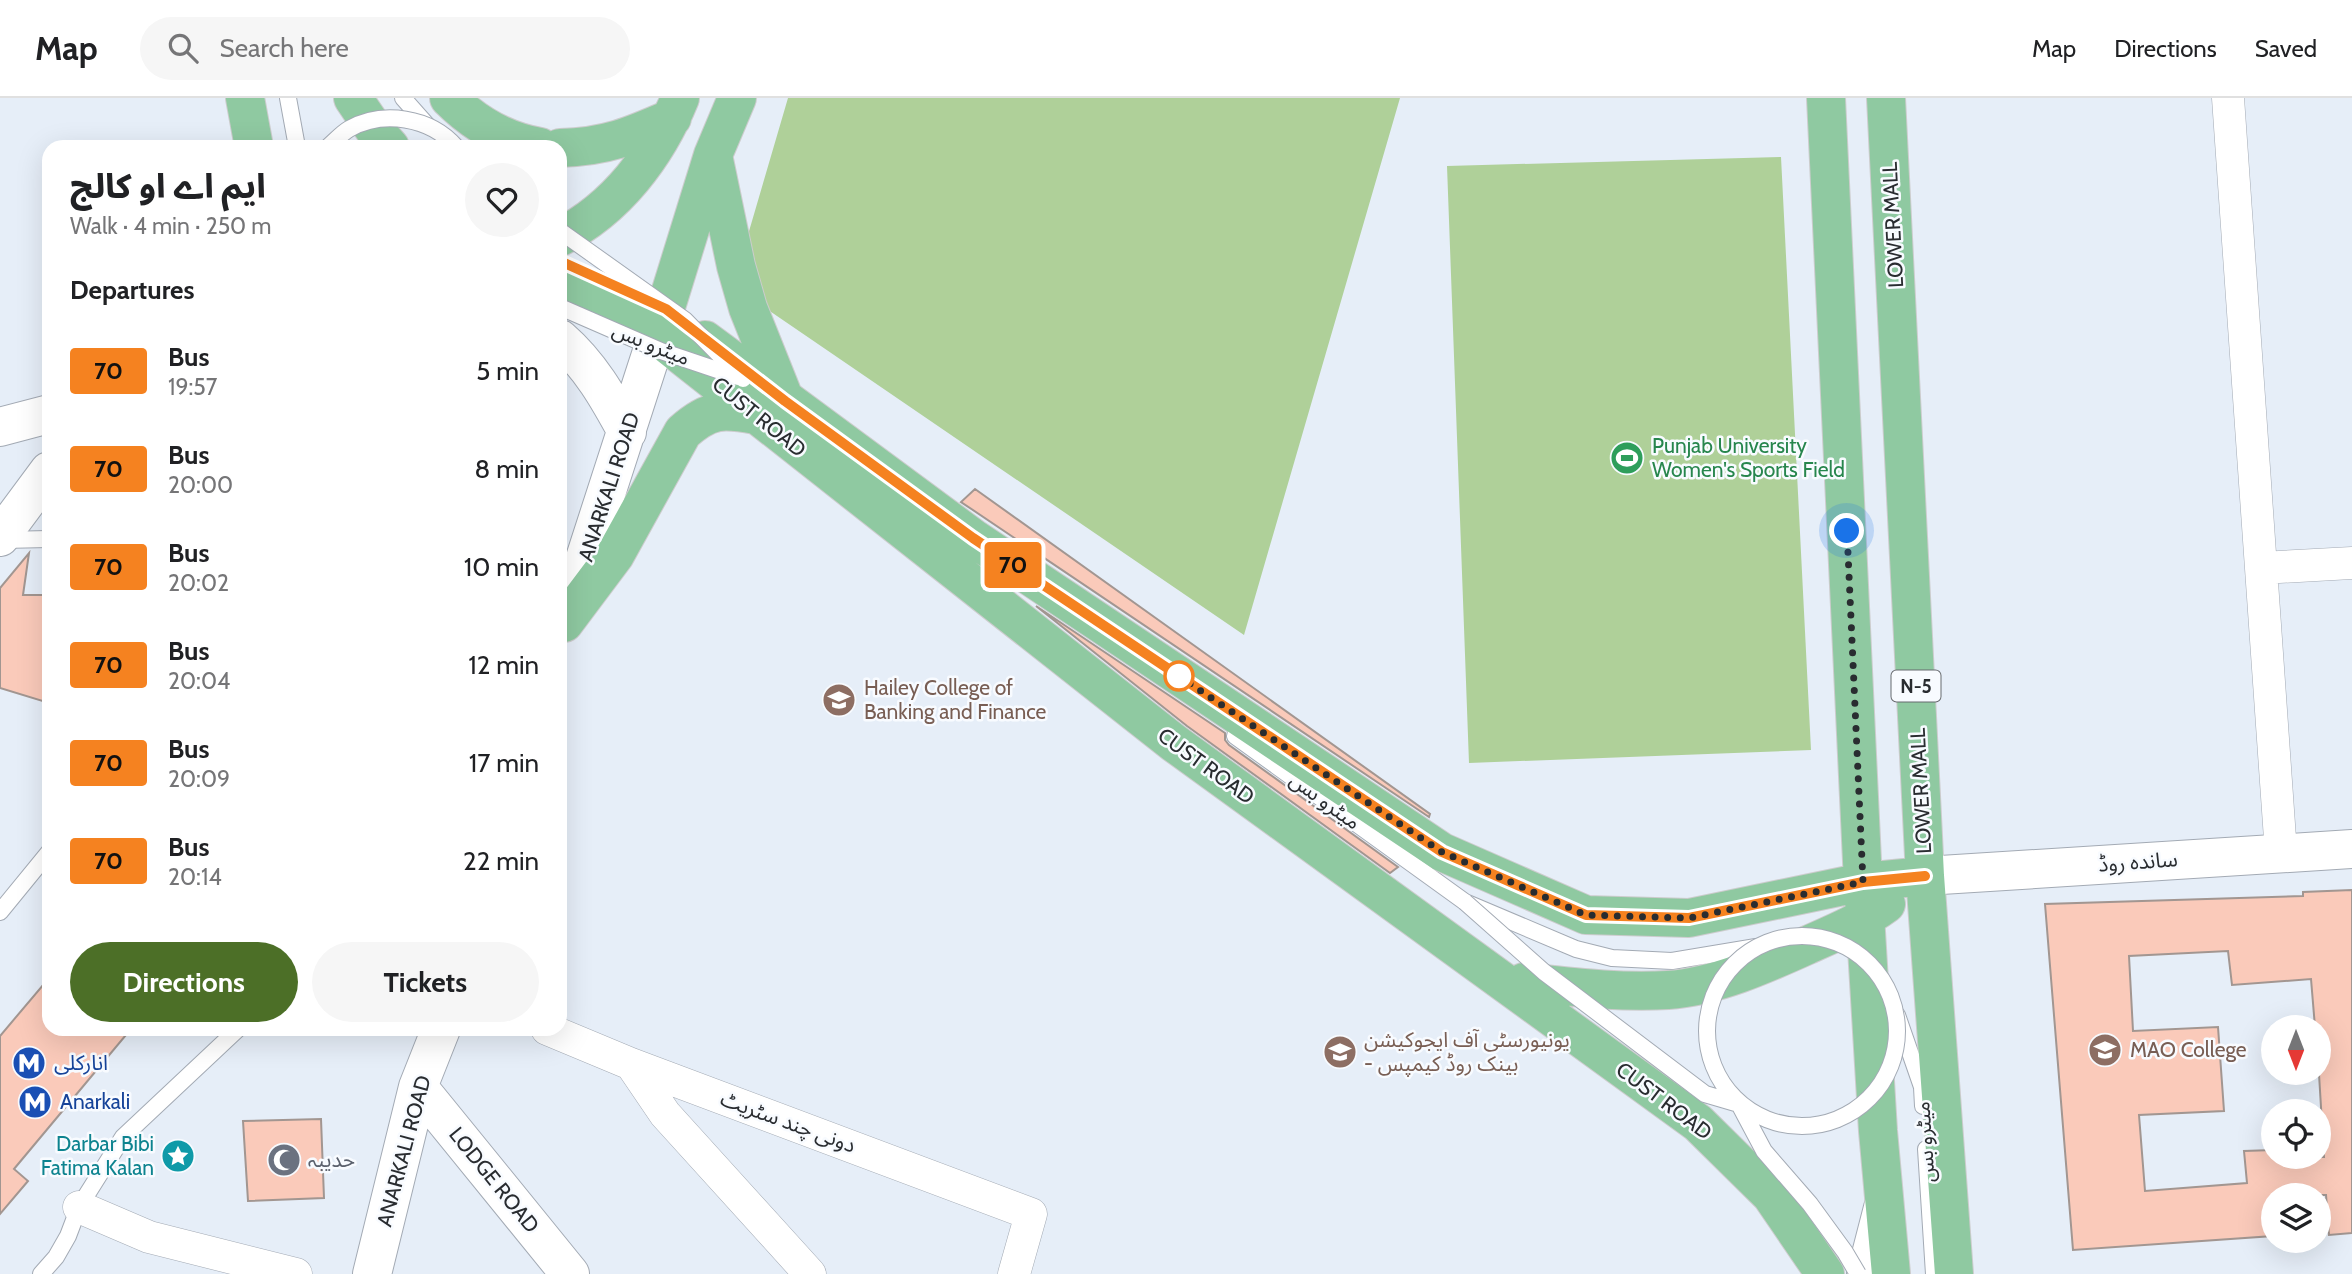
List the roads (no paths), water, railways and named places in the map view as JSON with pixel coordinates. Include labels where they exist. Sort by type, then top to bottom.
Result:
[{"type":"main road","points":[[352,98],[384,140]]},
{"type":"main road","points":[[662,323],[713,155],[737,98]]},
{"type":"main road","points":[[1826,98],[1865,900],[1878,1131],[1891,1274]]},
{"type":"main road","name":"LOWER MALL","points":[[1886,98],[1925,876],[1954,1274]]},
{"type":"main road","points":[[567,148],[591,148],[626,139],[676,108]]},
{"type":"main road","points":[[567,232],[603,208],[632,180],[656,147],[676,108]]},
{"type":"main road","points":[[438,112],[514,140]]},
{"type":"main road","points":[[567,624],[615,555],[683,432],[698,418],[711,412],[771,408],[736,266],[713,155]]},
{"type":"main road","name":"CUST ROAD","points":[[567,265],[662,323],[771,408],[1174,743],[1699,1123],[1771,1195],[1825,1274]]},
{"type":"main road","name":"CUST ROAD","points":[[567,293],[611,310],[662,323]]},
{"type":"main road","name":"CUST ROAD","points":[[771,408],[973,538],[1442,852],[1586,915],[1689,918],[1865,900]]},
{"type":"main road","points":[[1500,980],[1598,989],[1670,990],[1730,977],[1773,961],[1865,900],[1925,876]]},
{"type":"street","points":[[2228,98],[2281,853]]},
{"type":"street","name":"ANARKALI ROAD","points":[[567,616],[662,323]]},
{"type":"street","points":[[567,345],[579,355],[600,384],[627,432]]},
{"type":"street","points":[[0,427],[42,416]]},
{"type":"street","points":[[0,538],[42,486]]},
{"type":"street","points":[[2261,568],[2352,563]]},
{"type":"street","name":"ساندہ روڈ","points":[[1925,876],[2352,849]]},
{"type":"street","points":[[413,1036],[418,1087]]},
{"type":"street","name":"ANARKALI ROAD","points":[[372,1274],[418,1087],[438,1036]]},
{"type":"street","name":"دونی چند سٹریٹ","points":[[564,1036],[631,1064],[1031,1214],[1014,1274]]},
{"type":"street","points":[[631,1064],[665,1114],[810,1274]]},
{"type":"street","name":"LODGE ROAD","points":[[418,1087],[570,1274]]},
{"type":"street","points":[[1866,1274],[1885,1200]]},
{"type":"street","points":[[79,1207],[149,1237],[296,1274]]},
{"type":"lane","points":[[288,98],[297,140]]},
{"type":"lane","points":[[403,98],[438,112]]},
{"type":"lane","points":[[336,140],[349,129],[374,120],[438,112]]},
{"type":"lane","points":[[438,112],[441,133],[448,140]]},
{"type":"lane","name":"میٹرو بس","points":[[567,236],[685,320],[743,379],[1186,700]]},
{"type":"lane","name":"میٹرو بس","points":[[567,310],[661,351],[743,379]]},
{"type":"lane","points":[[0,538],[42,539]]},
{"type":"lane","name":"میٹرو بس","points":[[1220,725],[1465,902],[1544,972],[1705,1094],[1739,1104],[1764,1119],[1793,1127],[1822,1125],[1850,1115],[1873,1096],[1889,1072],[1898,1044],[1897,1014]]},
{"type":"lane","points":[[0,912],[42,861]]},
{"type":"lane","name":"میٹرو بس","points":[[1465,902],[1576,948],[1612,958],[1672,961],[1756,947],[1785,937],[1815,936],[1844,945],[1869,962],[1887,986],[1922,1087],[1934,1274]]},
{"type":"lane","name":"میٹرو بس","points":[[1756,947],[1732,966],[1715,991],[1707,1021],[1708,1052],[1720,1080],[1739,1104],[1764,1151],[1810,1204],[1858,1274]]},
{"type":"lane","points":[[41,1274],[56,1257],[68,1236],[79,1207],[123,1137],[231,1036]]},
{"type":"place","name":"Punjab University Women's Sports Field","points":[[1627,458]]},
{"type":"place","name":"Hailey College of Banking and Finance","points":[[839,700]]},
{"type":"place","name":"MAO College","points":[[2105,1050]]},
{"type":"place","name":"یونیورسٹی آف ایجوکیشن - بینک روڈ کیمپس","points":[[1340,1052]]},
{"type":"place","name":"انارکلی","points":[[29,1063]]},
{"type":"place","name":"Anarkali","points":[[35,1102]]},
{"type":"place","name":"Darbar Bibi Fatima Kalan","points":[[178,1156]]},
{"type":"place","name":"حدیبہ","points":[[284,1160]]}]
